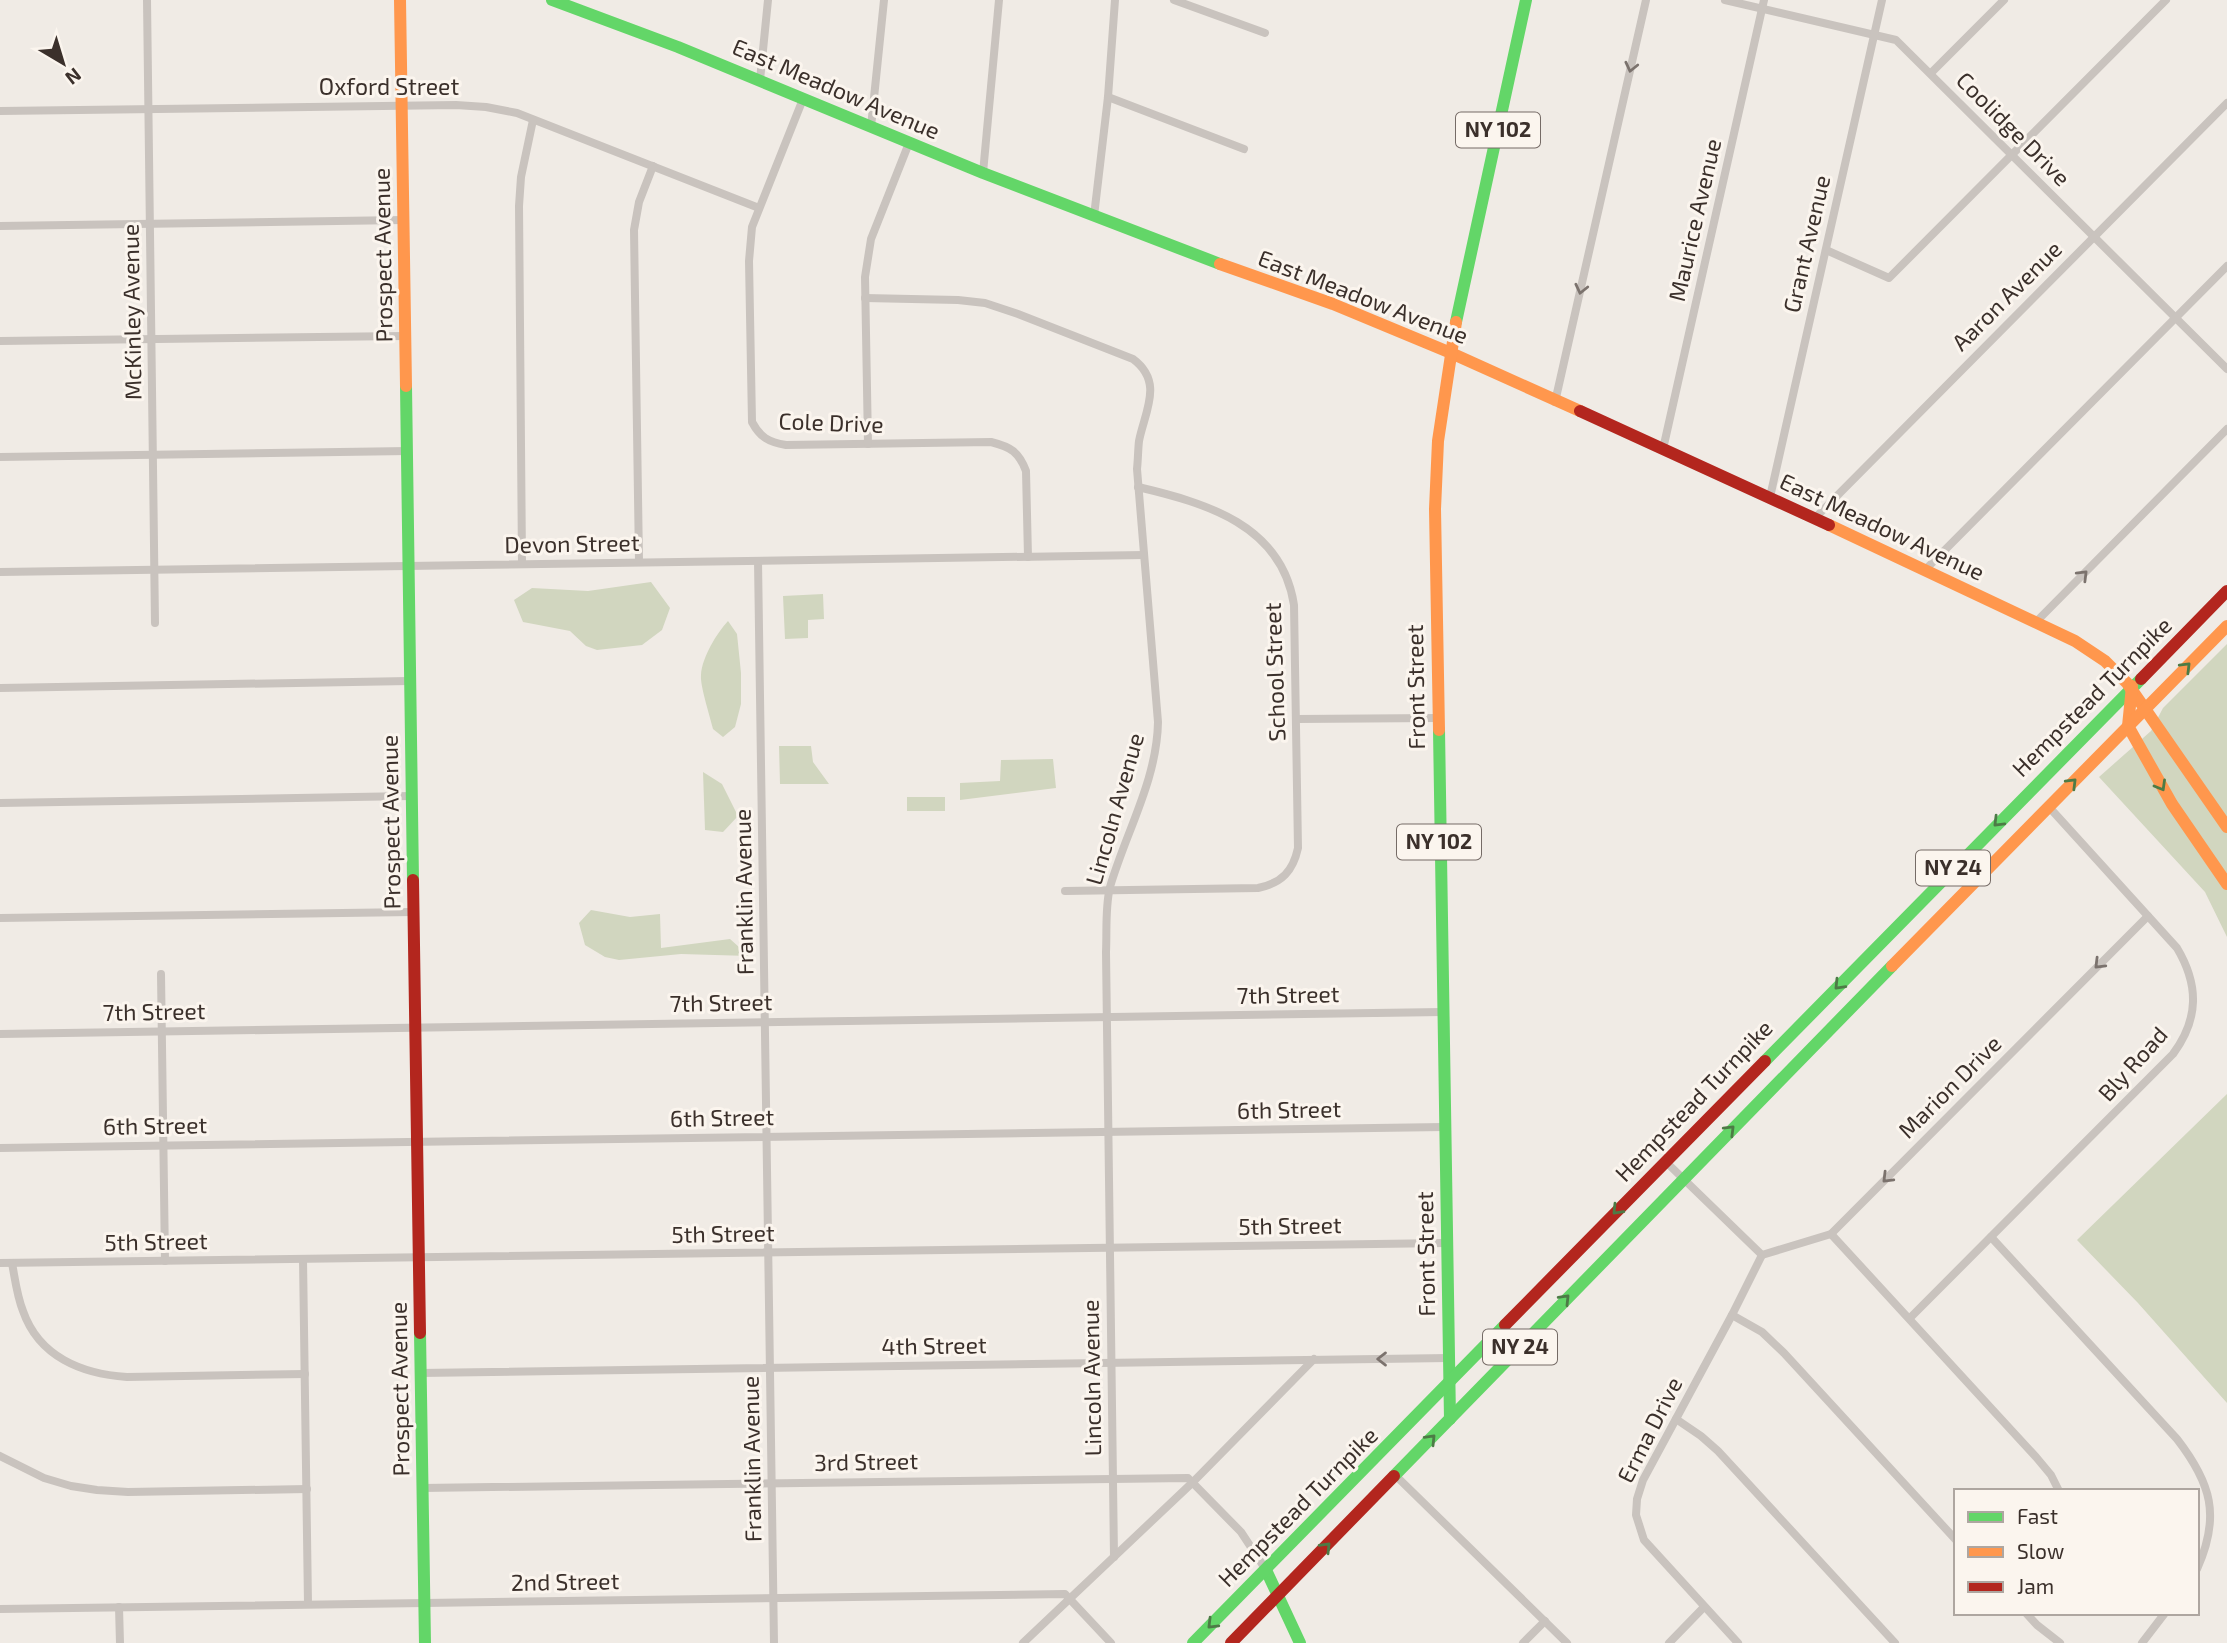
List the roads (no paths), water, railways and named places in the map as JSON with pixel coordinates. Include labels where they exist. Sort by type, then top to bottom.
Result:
[{"type":"main road","name":"Prospect Avenue","points":[[400,0],[425,1643]]},
{"type":"main road","name":"East Meadow Avenue","points":[[552,0],[678,47],[983,173],[1245,274],[1333,304],[1451,353],[1770,497],[2097,653],[2132,686],[2227,827]]},
{"type":"main road","name":"Front Street","points":[[1450,1419],[1437,718],[1435,509],[1438,441],[1451,353],[1526,0]]},
{"type":"main road","name":"Hempstead Turnpike","points":[[1193,1643],[2227,591]]},
{"type":"main road","name":"Hempstead Turnpike","points":[[1230,1643],[2227,626]]},
{"type":"main road","points":[[2132,686],[2129,726],[2172,804],[2227,884]]},
{"type":"main road","points":[[1266,1570],[1300,1643]]},
{"type":"street","name":"McKinley Avenue","points":[[147,0],[155,622]]},
{"type":"street","points":[[760,80],[768,0]]},
{"type":"street","points":[[871,127],[884,0]]},
{"type":"street","points":[[983,173],[999,0]]},
{"type":"street","points":[[1094,216],[1108,97],[1115,0]]},
{"type":"street","points":[[1174,0],[1265,33]]},
{"type":"street","points":[[1555,401],[1646,0]]},
{"type":"street","name":"Coolidge Drive","points":[[1725,0],[1763,4],[1896,40],[2227,369]]},
{"type":"street","name":"Grant Avenue","points":[[1770,497],[1882,0]]},
{"type":"street","points":[[1931,73],[2004,0]]},
{"type":"street","points":[[1826,250],[1889,278],[2166,0]]},
{"type":"street","name":"Maurice Avenue","points":[[1664,449],[1763,4]]},
{"type":"street","points":[[1108,97],[1244,149]]},
{"type":"street","name":"Cole Drive","points":[[803,99],[752,227],[749,261],[752,422],[758,434],[777,444],[991,442],[1012,449],[1022,458],[1026,471],[1028,557]]},
{"type":"street","name":"Aaron Avenue","points":[[1815,518],[2227,103]]},
{"type":"street","name":"Oxford Street","points":[[0,111],[456,104],[486,107],[517,113],[759,208]]},
{"type":"street","points":[[522,563],[519,206],[521,177],[533,120]]},
{"type":"street","points":[[868,444],[865,277],[871,239],[909,143]]},
{"type":"street","points":[[639,562],[634,230],[639,202],[653,166]]},
{"type":"street","points":[[0,226],[403,220]]},
{"type":"street","points":[[1925,570],[2227,266]]},
{"type":"street","name":"Lincoln Avenue","points":[[865,298],[985,303],[1018,313],[1133,359],[1142,366],[1149,379],[1151,394],[1139,442],[1137,469],[1158,743],[1110,890],[1105,952],[1114,1557]]},
{"type":"street","points":[[0,341],[405,336]]},
{"type":"street","points":[[2035,623],[2227,429]]},
{"type":"street","points":[[0,457],[408,451]]},
{"type":"street","name":"School Street","points":[[1110,890],[1272,886],[1285,877],[1295,863],[1298,848],[1294,605],[1286,576],[1273,554],[1253,532],[1234,519],[1178,496],[1139,487]]},
{"type":"street","name":"Devon Street","points":[[0,572],[1144,555]]},
{"type":"street","name":"Franklin Avenue","points":[[758,561],[774,1643]]},
{"type":"street","points":[[0,688],[409,681]]},
{"type":"street","points":[[1297,719],[1437,718]]},
{"type":"street","points":[[0,803],[411,796]]},
{"type":"street","name":"Bly Road","points":[[1910,1318],[2173,1054],[2192,1015],[2193,998],[2186,963],[2176,948],[2049,807]]},
{"type":"street","points":[[1065,891],[1110,890]]},
{"type":"street","points":[[0,918],[413,912]]},
{"type":"street","name":"Marion Drive","points":[[1762,1255],[1831,1234],[2148,916]]},
{"type":"street","points":[[161,974],[165,1261]]},
{"type":"street","name":"7th Street","points":[[0,1034],[1442,1012]]},
{"type":"street","name":"6th Street","points":[[0,1148],[1444,1127]]},
{"type":"street","points":[[1665,1161],[1762,1255]]},
{"type":"street","points":[[1831,1234],[2036,1457],[2052,1475],[2058,1489]]},
{"type":"street","points":[[1991,1237],[2177,1439],[2195,1462],[2206,1486],[2211,1525],[2207,1547],[2199,1565]]},
{"type":"street","name":"5th Street","points":[[0,1263],[1446,1243]]},
{"type":"street","name":"Erma Drive","points":[[1738,1643],[1644,1540],[1636,1515],[1637,1499],[1643,1480],[1762,1255]]},
{"type":"street","points":[[303,1259],[308,1604]]},
{"type":"street","points":[[12,1263],[22,1309],[37,1337],[57,1356],[85,1371],[104,1376],[127,1377],[305,1374]]},
{"type":"street","points":[[1732,1315],[1762,1332],[1784,1353],[1954,1538]]},
{"type":"street","name":"4th Street","points":[[421,1373],[1449,1358]]},
{"type":"street","points":[[1023,1643],[1193,1482],[1314,1359]]},
{"type":"street","points":[[1676,1419],[1702,1436],[1718,1451],[1895,1643]]},
{"type":"street","points":[[0,1456],[44,1478],[97,1490],[128,1492],[307,1489]]},
{"type":"street","points":[[1395,1475],[1567,1643]]},
{"type":"street","name":"3rd Street","points":[[422,1488],[1113,1478],[1188,1478],[1193,1482]]},
{"type":"street","points":[[1193,1482],[1241,1532],[1266,1570]]},
{"type":"street","name":"2nd Street","points":[[0,1609],[1065,1594],[1070,1600]]},
{"type":"street","points":[[1070,1600],[1111,1643]]},
{"type":"street","points":[[120,1607],[120,1643]]},
{"type":"street","points":[[1669,1643],[1704,1607]]},
{"type":"street","points":[[2028,1615],[2060,1643]]},
{"type":"street","points":[[2142,1643],[2163,1615]]},
{"type":"street","points":[[1523,1643],[1545,1621]]}]
